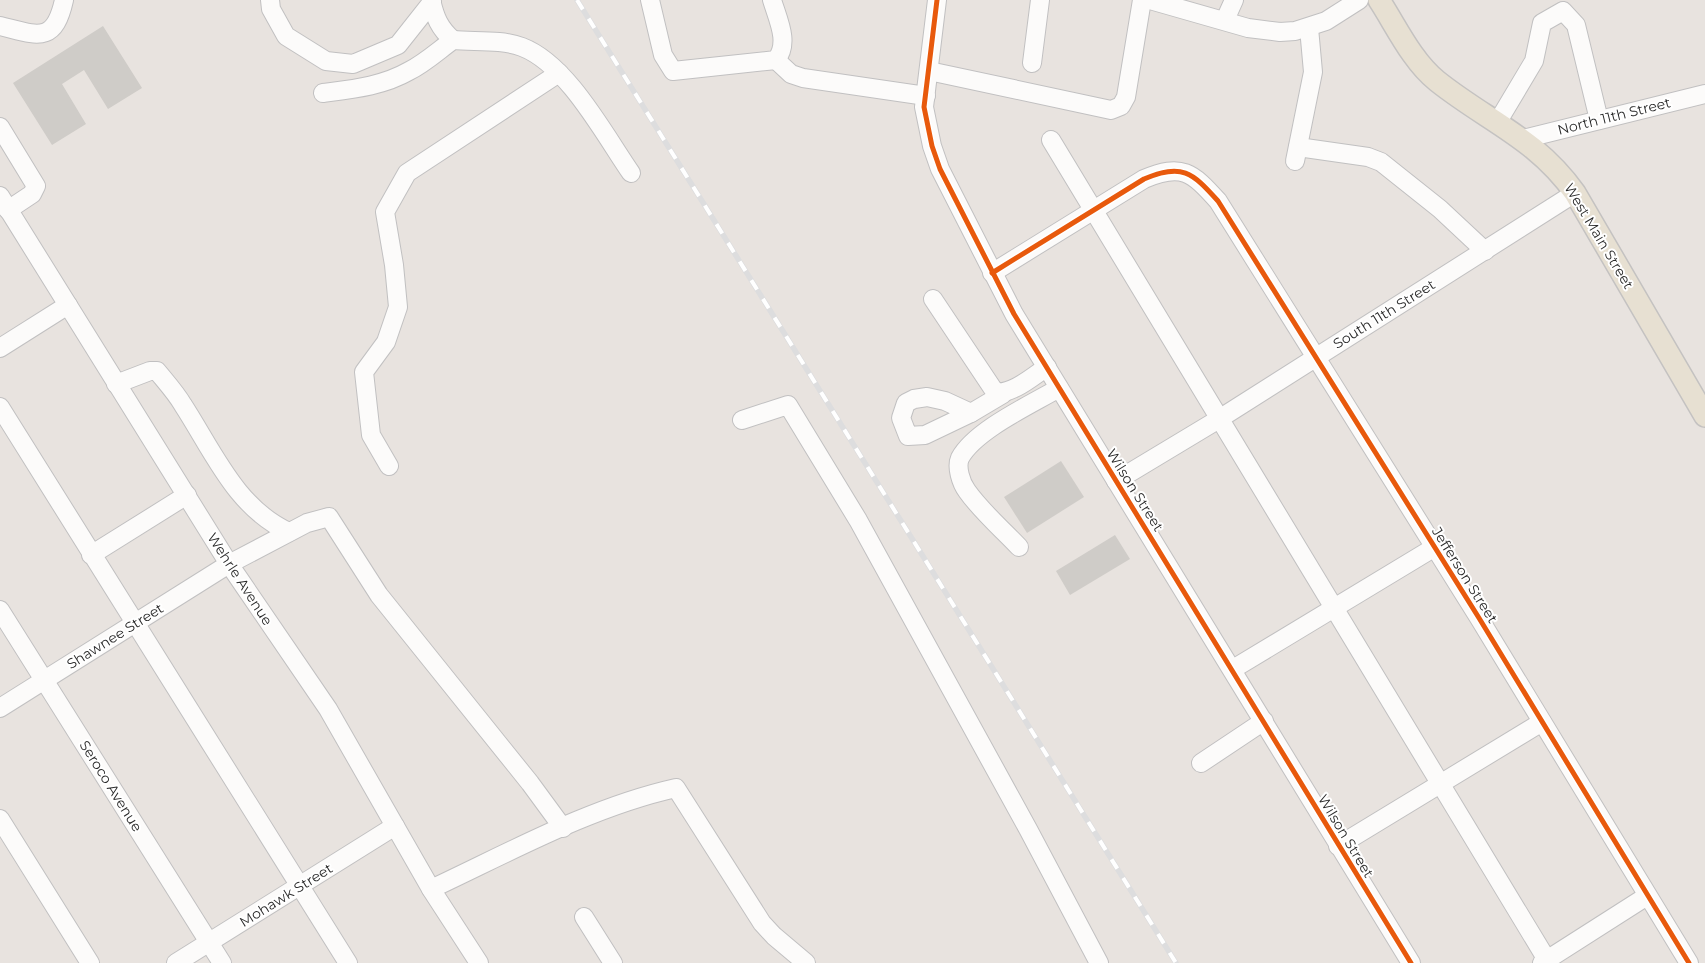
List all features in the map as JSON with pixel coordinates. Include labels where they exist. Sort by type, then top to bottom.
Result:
[{"type":"main road","name":"West Main Street","points":[[1379,0],[1419,62],[1436,80],[1523,139],[1546,158],[1575,193],[1705,416]]},
{"type":"street","points":[[0,26],[30,33],[47,32],[60,21],[64,0]]},
{"type":"street","points":[[270,0],[271,10],[286,36],[326,61],[353,64],[398,45],[432,1]]},
{"type":"street","points":[[650,0],[663,55],[673,71],[776,60],[783,52],[784,42],[772,0]]},
{"type":"street","name":"Wilson Street","points":[[937,0],[924,107],[927,125],[940,169],[992,273],[1047,367],[1411,963]]},
{"type":"street","points":[[1032,64],[1040,0]]},
{"type":"street","points":[[929,71],[1111,110],[1121,106],[1126,97],[1142,0]]},
{"type":"street","points":[[1150,0],[1265,31],[1295,31],[1309,28],[1326,21],[1359,0]]},
{"type":"street","points":[[1225,20],[1234,0]]},
{"type":"street","points":[[432,1],[436,21],[453,40],[506,43],[521,46],[537,54],[559,73],[631,173]]},
{"type":"street","points":[[1497,123],[1534,61],[1542,23],[1563,11],[1576,25],[1598,120]]},
{"type":"street","points":[[1309,28],[1313,72],[1296,154],[1368,157],[1381,162],[1440,209],[1484,251]]},
{"type":"street","points":[[323,93],[360,88],[399,77],[453,40]]},
{"type":"street","points":[[776,60],[791,74],[803,78],[926,96]]},
{"type":"street","points":[[389,466],[371,435],[364,372],[386,342],[398,307],[394,265],[385,212],[407,173],[559,73]]},
{"type":"street","name":"North 11th Street","points":[[1523,139],[1705,94]]},
{"type":"street","points":[[0,127],[36,186],[32,194],[4,203]]},
{"type":"street","points":[[1051,140],[1440,784],[1545,962],[1647,896]]},
{"type":"street","name":"Jefferson Street","points":[[992,273],[1144,179],[1158,173],[1180,170],[1200,180],[1218,200],[1314,357],[1435,547],[1689,963]]},
{"type":"street","name":"South 11th Street","points":[[1116,481],[1219,419],[1575,193]]},
{"type":"street","name":"Wehrle Avenue","points":[[4,203],[229,564],[328,709],[431,889],[476,962]]},
{"type":"street","points":[[933,299],[996,392],[1003,394]]},
{"type":"street","points":[[0,348],[68,305]]},
{"type":"street","points":[[970,413],[1047,367]]},
{"type":"street","points":[[116,384],[150,371],[157,371],[182,402],[240,495],[264,517],[289,532]]},
{"type":"street","points":[[1019,547],[966,490],[960,476],[959,460],[971,445],[1002,420],[1060,388]]},
{"type":"street","points":[[742,420],[788,405],[858,520],[1033,838],[1099,963]]},
{"type":"street","points":[[0,406],[348,963]]},
{"type":"street","points":[[91,554],[187,495]]},
{"type":"street","name":"Shawnee Street","points":[[0,708],[229,564],[289,532],[329,517],[379,595],[530,783],[563,828]]},
{"type":"street","points":[[1233,669],[1435,547]]},
{"type":"street","name":"Seroco Avenue","points":[[0,610],[222,963]]},
{"type":"street","points":[[1201,763],[1264,721]]},
{"type":"street","points":[[1338,846],[1542,722]]},
{"type":"street","points":[[431,889],[563,828],[609,809],[676,788],[762,923],[774,936],[806,963]]},
{"type":"street","points":[[0,819],[90,963]]},
{"type":"street","name":"Mohawk Street","points":[[176,963],[395,826]]},
{"type":"street","points":[[584,917],[613,963]]},
{"type":"building","points":[[103,26],[142,88],[108,109],[84,70],[62,84],[86,124],[52,145],[13,83]]},
{"type":"building","points":[[1061,461],[1084,497],[1027,533],[1004,497]]},
{"type":"building","points":[[1115,535],[1130,559],[1070,595],[1056,571]]},
{"type":"railway","points":[[577,0],[1176,963]]},
{"type":"cycle path","points":[[937,0],[924,107],[932,146],[940,169],[1014,314],[1411,963]]},
{"type":"cycle path","points":[[992,273],[1144,179],[1157,174],[1177,171],[1186,173],[1201,183],[1218,201],[1479,618],[1689,963]]}]
